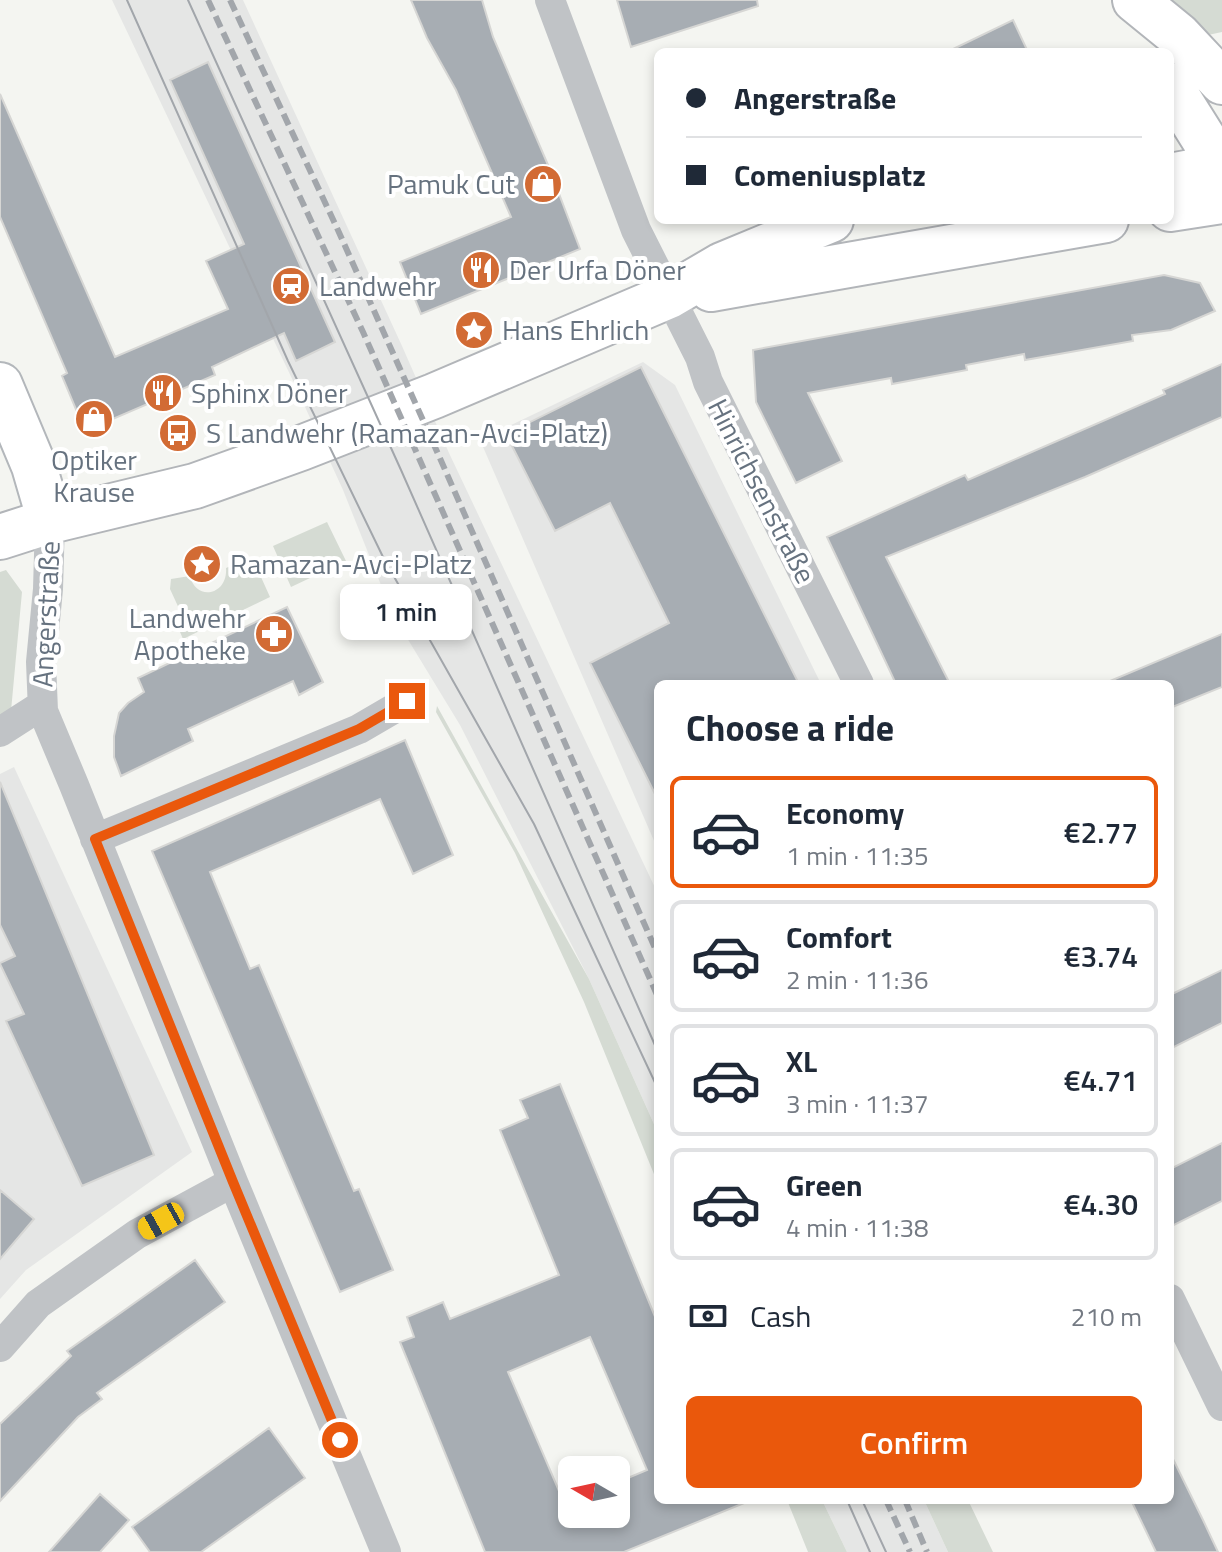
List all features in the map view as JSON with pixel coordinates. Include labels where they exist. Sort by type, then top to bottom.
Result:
[{"type":"main road","points":[[1117,0],[1147,48]]},
{"type":"main road","points":[[1135,0],[1178,35],[1222,82]]},
{"type":"main road","points":[[1174,175],[1197,171],[1201,130]]},
{"type":"main road","points":[[1174,199],[1201,130]]},
{"type":"main road","points":[[0,537],[50,521],[195,486],[301,448],[434,396],[669,296],[722,265],[821,224]]},
{"type":"main road","points":[[669,296],[1075,224]]},
{"type":"main road","points":[[0,385],[34,466],[50,521]]},
{"type":"street","name":"Hinrichsenstraße","points":[[550,0],[636,230],[857,680]]},
{"type":"street","name":"Angerstraße","points":[[50,521],[41,662],[42,705],[233,1182],[386,1552]]},
{"type":"street","points":[[95,839],[359,729],[407,701]]},
{"type":"street","points":[[0,732],[42,705]]},
{"type":"street","points":[[0,1347],[38,1304],[74,1278],[137,1234],[233,1182]]},
{"type":"street","points":[[1174,1307],[1222,1406]]},
{"type":"shaded area","points":[[112,0],[243,0],[449,453],[654,886],[654,1124],[589,979],[460,725],[393,615],[343,490]]},
{"type":"shaded area","points":[[1169,0],[1222,0],[1222,32],[1194,38]]},
{"type":"shaded area","points":[[643,362],[675,385],[819,680],[654,680],[654,841],[480,440]]},
{"type":"shaded area","points":[[327,522],[346,561],[291,587],[273,546]]},
{"type":"shaded area","points":[[252,557],[270,597],[183,639],[175,620],[182,615],[170,589],[171,579],[190,576],[198,590],[211,592],[222,584],[226,568]]},
{"type":"shaded area","points":[[6,570],[22,592],[11,711],[0,717],[0,572]]},
{"type":"shaded area","points":[[437,706],[589,979],[654,1124],[654,1174],[584,1002],[515,853],[436,712]]},
{"type":"shaded area","points":[[14,767],[192,1152],[26,1270],[0,1299],[0,774]]},
{"type":"shaded area","points":[[789,1504],[824,1504],[847,1552],[808,1552]]},
{"type":"shaded area","points":[[824,1504],[926,1504],[948,1552],[847,1552]]},
{"type":"shaded area","points":[[926,1504],[970,1504],[993,1552],[948,1552]]},
{"type":"building","points":[[411,0],[482,0],[493,37],[580,249],[421,314],[400,262],[511,217],[456,90],[427,38]]},
{"type":"building","points":[[617,0],[757,0],[758,6],[631,47]]},
{"type":"building","points":[[1013,20],[1026,48],[955,48]]},
{"type":"building","points":[[208,62],[335,342],[296,361],[284,333],[212,367],[215,375],[85,431],[62,376],[67,373],[0,217],[0,94],[115,357],[228,309],[206,261],[244,244],[170,80]]},
{"type":"building","points":[[1164,275],[1200,283],[1215,311],[1171,330],[1132,335],[1133,341],[1025,360],[1024,354],[966,365],[967,370],[892,384],[891,378],[808,393],[842,461],[796,483],[756,402],[753,350]]},
{"type":"building","points":[[1222,364],[1222,417],[1085,477],[886,557],[948,680],[894,680],[827,537],[965,475],[968,480],[1165,394],[1163,390]]},
{"type":"building","points":[[641,367],[797,680],[654,680],[654,792],[590,663],[669,623],[610,503],[555,531],[506,434]]},
{"type":"building","points":[[287,607],[323,682],[299,695],[293,681],[188,729],[193,741],[121,776],[114,757],[114,736],[119,713],[144,692],[138,678]]},
{"type":"building","points":[[1222,634],[1222,687],[1174,706],[1174,680],[1113,680]]},
{"type":"building","points":[[405,740],[453,855],[413,874],[380,799],[210,872],[250,969],[259,965],[354,1191],[359,1189],[393,1270],[340,1292],[152,851]]},
{"type":"building","points":[[0,782],[154,1155],[82,1186],[6,1021],[24,1014],[0,964],[15,956],[0,925]]},
{"type":"building","points":[[1222,970],[1222,1023],[1174,1047],[1174,993]]},
{"type":"building","points":[[560,1084],[654,1314],[654,1504],[742,1504],[624,1552],[485,1552],[400,1342],[414,1337],[407,1317],[443,1302],[450,1319],[559,1275],[500,1130],[528,1118],[520,1100]],"holes":[[[590,1337],[647,1470],[630,1477],[630,1528],[558,1528],[558,1489],[508,1372]]]},
{"type":"building","points":[[1222,1143],[1222,1201],[1174,1225],[1174,1167]]},
{"type":"building","points":[[0,1190],[34,1219],[0,1259]]},
{"type":"building","points":[[195,1260],[225,1302],[97,1393],[102,1399],[78,1417],[0,1501],[0,1424],[71,1356],[67,1351]]},
{"type":"building","points":[[269,1428],[305,1478],[201,1552],[150,1552],[132,1527]]},
{"type":"building","points":[[1174,1461],[1218,1552],[1156,1552],[1133,1504],[1174,1504]]},
{"type":"building","points":[[100,1494],[129,1520],[100,1552],[49,1552]]},
{"type":"tram line","points":[[127,0],[288,361],[384,559],[534,824],[654,1080]]},
{"type":"tram line","points":[[188,0],[401,470],[654,1043]]},
{"type":"tram line","points":[[849,1504],[870,1552]]},
{"type":"tram line","points":[[864,1504],[886,1552]]},
{"type":"railway","points":[[208,0],[363,332],[654,988]]},
{"type":"railway","points":[[230,0],[337,228],[654,946]]},
{"type":"railway","points":[[888,1504],[910,1552]]},
{"type":"railway","points":[[907,1504],[927,1552]]},
{"type":"place","name":"Pamuk Cut","points":[[543,184]]},
{"type":"place","name":"Der Urfa Döner","points":[[481,270]]},
{"type":"place","name":"Landwehr","points":[[291,286]]},
{"type":"place","name":"Hans Ehrlich","points":[[474,330]]},
{"type":"place","name":"Sphinx Döner","points":[[163,393]]},
{"type":"place","name":"Optiker Krause","points":[[94,419]]},
{"type":"place","name":"S Landwehr (Ramazan-Avci-Platz)","points":[[178,433]]},
{"type":"place","name":"Ramazan-Avci-Platz","points":[[202,564]]},
{"type":"place","name":"Landwehr Apotheke","points":[[274,634]]},
{"type":"route","points":[[340,1440],[95,839],[359,729],[407,701]]}]
